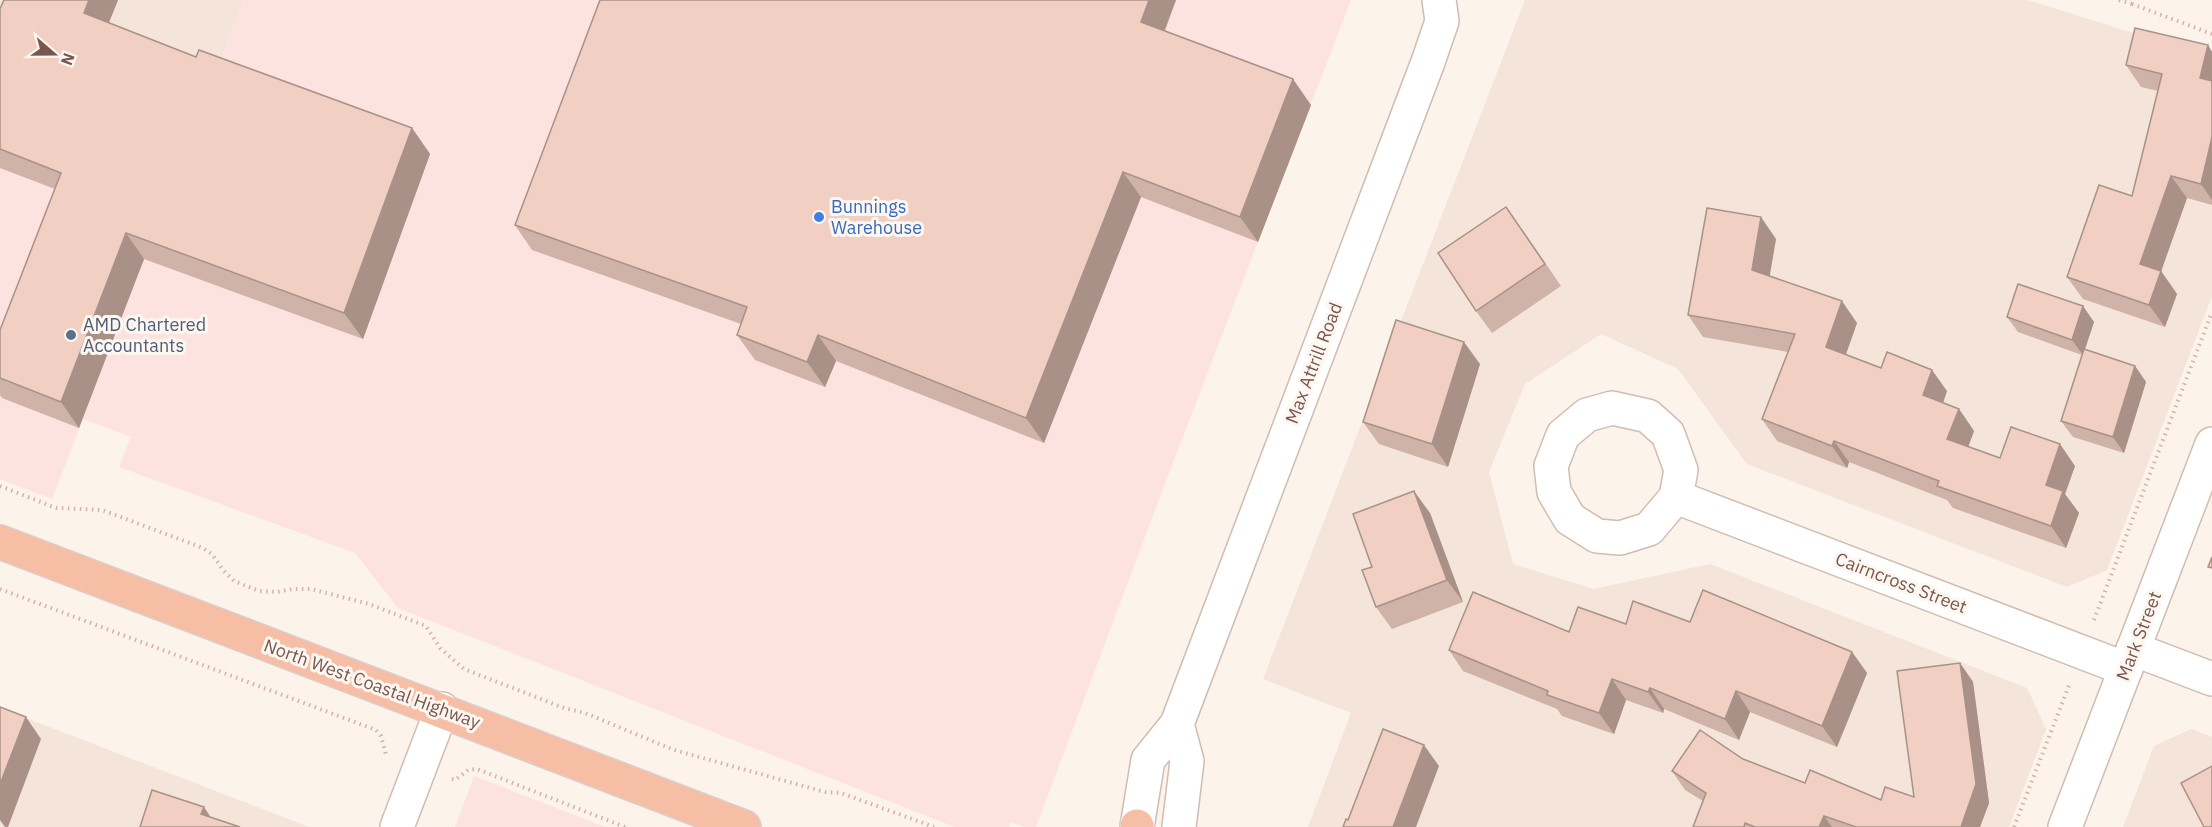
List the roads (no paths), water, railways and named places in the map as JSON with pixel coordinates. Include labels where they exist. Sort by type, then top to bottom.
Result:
[{"type":"highway","name":"North West Coastal Highway","points":[[0,542],[442,709],[744,827]]},
{"type":"street","name":"Max Attrill Road","points":[[1137,827],[1148,760],[1177,724],[1428,62],[1442,21],[1439,0]]},
{"type":"street","name":"Mark Street","points":[[2065,827],[2212,444]]},
{"type":"street","name":"Cairncross Street","points":[[1676,498],[2130,659],[2212,679]]},
{"type":"street","points":[[397,827],[442,709]]},
{"type":"street","points":[[1177,724],[1187,761],[1179,827]]},
{"type":"place","name":"Bunnings Warehouse","points":[[819,217]]},
{"type":"place","name":"AMD Chartered Accountants","points":[[71,335]]}]
